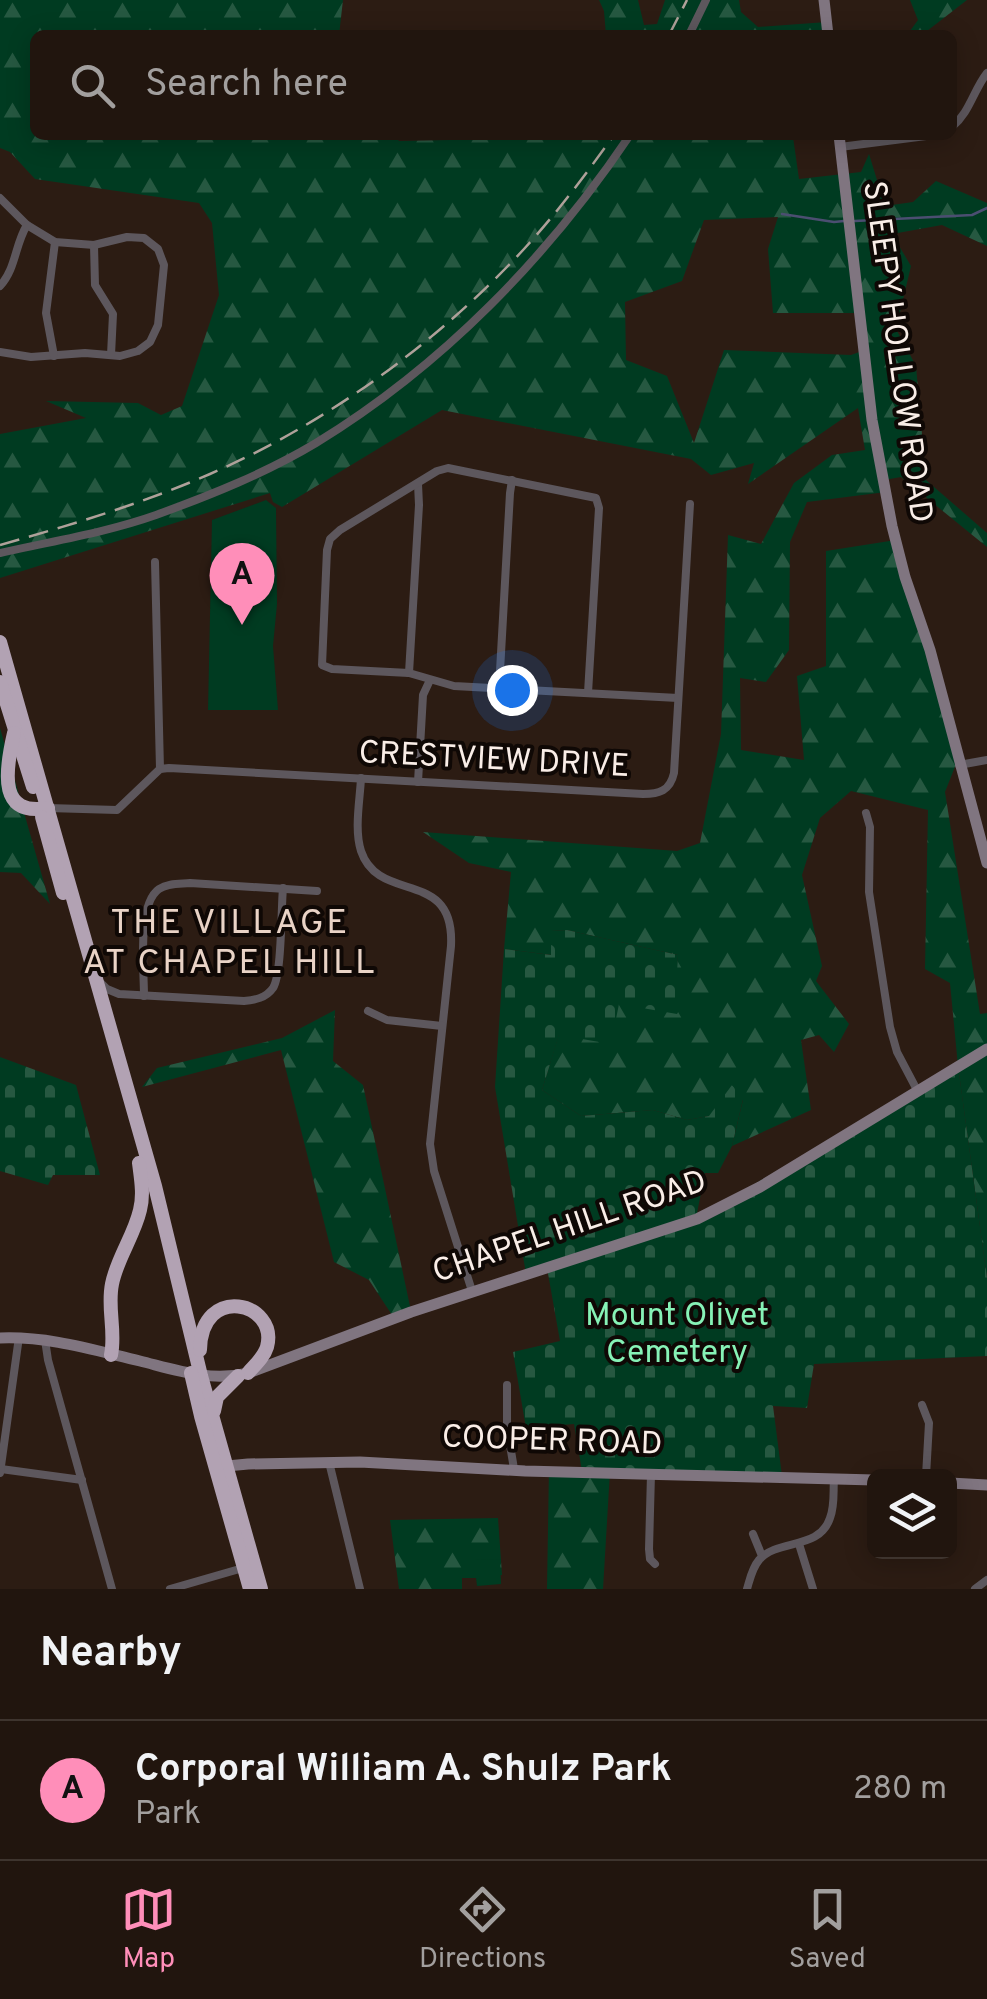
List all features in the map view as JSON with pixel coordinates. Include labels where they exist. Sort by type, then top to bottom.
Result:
[{"type":"highway","points":[[0,642],[196,1375],[213,1417],[261,1589]]},
{"type":"highway","points":[[0,682],[3,701],[44,809],[96,978],[155,1186],[196,1375],[201,1416],[250,1589]]},
{"type":"highway","points":[[14,732],[2,788],[4,798],[18,809],[44,809]]},
{"type":"highway","points":[[111,1355],[110,1294],[116,1267],[140,1212],[139,1163]]},
{"type":"highway","points":[[196,1375],[203,1327],[217,1310],[233,1306],[253,1311],[262,1320],[267,1330],[266,1350],[217,1396],[213,1417]]},
{"type":"street","points":[[691,30],[706,0]]},
{"type":"street","points":[[824,0],[827,30]]},
{"type":"street","points":[[957,122],[968,110],[987,73]]},
{"type":"street","points":[[0,553],[112,528],[207,496],[294,455],[345,424],[412,374],[486,309],[576,210],[626,140]]},
{"type":"street","name":"SLEEPY HOLLOW ROAD","points":[[840,141],[872,420],[892,526],[987,863]]},
{"type":"street","points":[[0,198],[27,225],[56,242],[94,245],[139,237],[155,245],[163,258],[164,271],[154,336],[134,353],[32,357],[0,352]]},
{"type":"street","points":[[0,286],[8,277],[27,225]]},
{"type":"street","points":[[54,356],[46,314],[56,242]]},
{"type":"street","points":[[94,245],[93,279],[113,314],[111,355]]},
{"type":"street","points":[[588,694],[596,498],[448,468],[436,471],[330,538],[322,665],[410,674],[454,686],[588,694],[678,698]]},
{"type":"street","points":[[498,689],[512,480]]},
{"type":"street","points":[[410,674],[418,484]]},
{"type":"street","name":"CRESTVIEW DRIVE","points":[[160,769],[659,793],[673,779],[690,504]]},
{"type":"street","points":[[44,809],[116,810],[160,769],[155,562]]},
{"type":"street","points":[[418,782],[423,695],[430,680]]},
{"type":"street","points":[[960,765],[987,760]]},
{"type":"street","points":[[361,778],[359,838],[366,861],[389,882],[431,896],[442,907],[452,934],[430,1151],[472,1291]]},
{"type":"street","points":[[866,813],[871,837],[869,892],[890,1027],[901,1063],[917,1090]]},
{"type":"street","points":[[144,996],[146,908],[160,888],[190,884],[318,891]]},
{"type":"street","points":[[96,978],[118,994],[255,1000],[267,994],[276,981],[282,888]]},
{"type":"street","points":[[106,1015],[118,994]]},
{"type":"street","points":[[368,1011],[387,1020],[442,1026]]},
{"type":"street","name":"CHAPEL HILL ROAD","points":[[0,1338],[45,1340],[196,1375],[243,1374],[410,1312],[697,1219],[760,1187],[987,1049]]},
{"type":"street","points":[[19,1337],[0,1471],[82,1480]]},
{"type":"street","points":[[45,1340],[112,1589]]},
{"type":"street","points":[[507,1386],[514,1469]]},
{"type":"street","points":[[922,1406],[930,1423],[927,1469]]},
{"type":"street","points":[[330,1462],[360,1589]]},
{"type":"street","name":"COOPER ROAD","points":[[227,1466],[330,1462],[867,1480]]},
{"type":"street","points":[[652,1474],[649,1550],[654,1564]]},
{"type":"street","points":[[747,1589],[762,1556],[816,1537],[828,1524],[834,1479]]},
{"type":"street","points":[[957,1483],[987,1485]]},
{"type":"street","points":[[753,1534],[762,1556]]},
{"type":"street","points":[[798,1544],[814,1589]]},
{"type":"street","points":[[170,1589],[243,1568]]},
{"type":"street","points":[[975,1589],[987,1580]]},
{"type":"green space","points":[[0,0],[343,0],[340,30],[30,30],[30,140],[793,140],[799,179],[861,172],[869,154],[885,206],[913,202],[936,181],[987,203],[987,246],[942,225],[892,234],[911,266],[896,329],[916,366],[926,480],[987,533],[987,547],[901,477],[884,480],[886,492],[807,502],[790,542],[789,650],[766,682],[740,678],[741,750],[804,760],[797,676],[826,666],[826,551],[896,540],[958,759],[945,792],[980,1014],[987,1013],[987,1278],[950,983],[925,969],[928,810],[851,791],[820,818],[802,875],[822,966],[816,981],[849,1024],[834,1052],[819,1035],[801,1040],[811,1110],[732,1146],[743,1100],[709,1116],[687,1120],[653,1110],[581,1116],[542,1090],[559,1034],[676,973],[678,955],[567,930],[551,931],[552,955],[504,949],[511,872],[469,863],[423,832],[677,851],[700,843],[721,734],[728,535],[761,544],[794,483],[832,455],[865,450],[858,408],[748,484],[754,463],[711,475],[691,459],[442,410],[282,507],[273,502],[270,493],[0,578],[0,434],[86,418],[46,401],[138,403],[161,415],[182,406],[219,295],[212,223],[199,203],[35,179],[10,152],[0,148]],"holes":[[[778,217],[768,249],[773,313],[857,313],[862,351],[851,355],[724,350],[694,443],[667,376],[626,360],[625,302],[682,281],[704,220]]]},
{"type":"green space","points":[[599,0],[638,0],[644,25],[657,24],[665,0],[739,0],[741,12],[758,27],[827,22],[828,30],[606,30]]},
{"type":"green space","points":[[910,0],[967,0],[928,30],[911,30],[918,20]]},
{"type":"green space","points":[[266,500],[276,508],[277,604],[273,646],[278,710],[208,710],[212,520]]},
{"type":"green space","points":[[0,728],[50,904],[21,873],[0,872]]},
{"type":"green space","name":"Mount Olivet Cemetery","points":[[567,930],[678,955],[677,973],[693,987],[677,1014],[619,1004],[611,1044],[559,1035],[542,1090],[581,1116],[653,1110],[687,1120],[709,1116],[732,1085],[743,1099],[732,1146],[718,1173],[705,1173],[696,1218],[958,1066],[987,1278],[987,1356],[814,1364],[807,1408],[773,1406],[782,1476],[582,1471],[574,1424],[526,1428],[513,1352],[560,1341],[547,1268],[526,1274],[495,1087],[504,949],[551,955],[551,931]]},
{"type":"green space","points":[[335,1010],[333,1061],[363,1085],[411,1311],[394,1318],[369,1280],[334,1262],[281,1050],[142,1087],[157,1068],[282,1038]]},
{"type":"green space","points":[[0,1057],[76,1085],[100,1175],[53,1175],[48,1185],[0,1171]]},
{"type":"green space","points":[[549,1469],[610,1471],[603,1589],[547,1589]]},
{"type":"green space","points":[[498,1518],[502,1575],[462,1578],[462,1589],[399,1589],[390,1520]]},
{"type":"green space","points":[[500,1559],[501,1584],[477,1586],[476,1578],[463,1578],[463,1563]]},
{"type":"waterway","points":[[855,221],[972,215],[987,208]]},
{"type":"waterway","points":[[782,214],[844,221]]},
{"type":"railway","points":[[672,30],[687,0]]},
{"type":"railway","points":[[0,545],[184,485],[254,454],[338,405],[417,348],[490,284],[548,221],[610,140]]},
{"type":"place","name":"Corporal William A. Shulz Park","points":[[242,625]]},
{"type":"district","name":"THE VILLAGE AT CHAPEL HILL","points":[[230,944]]}]
